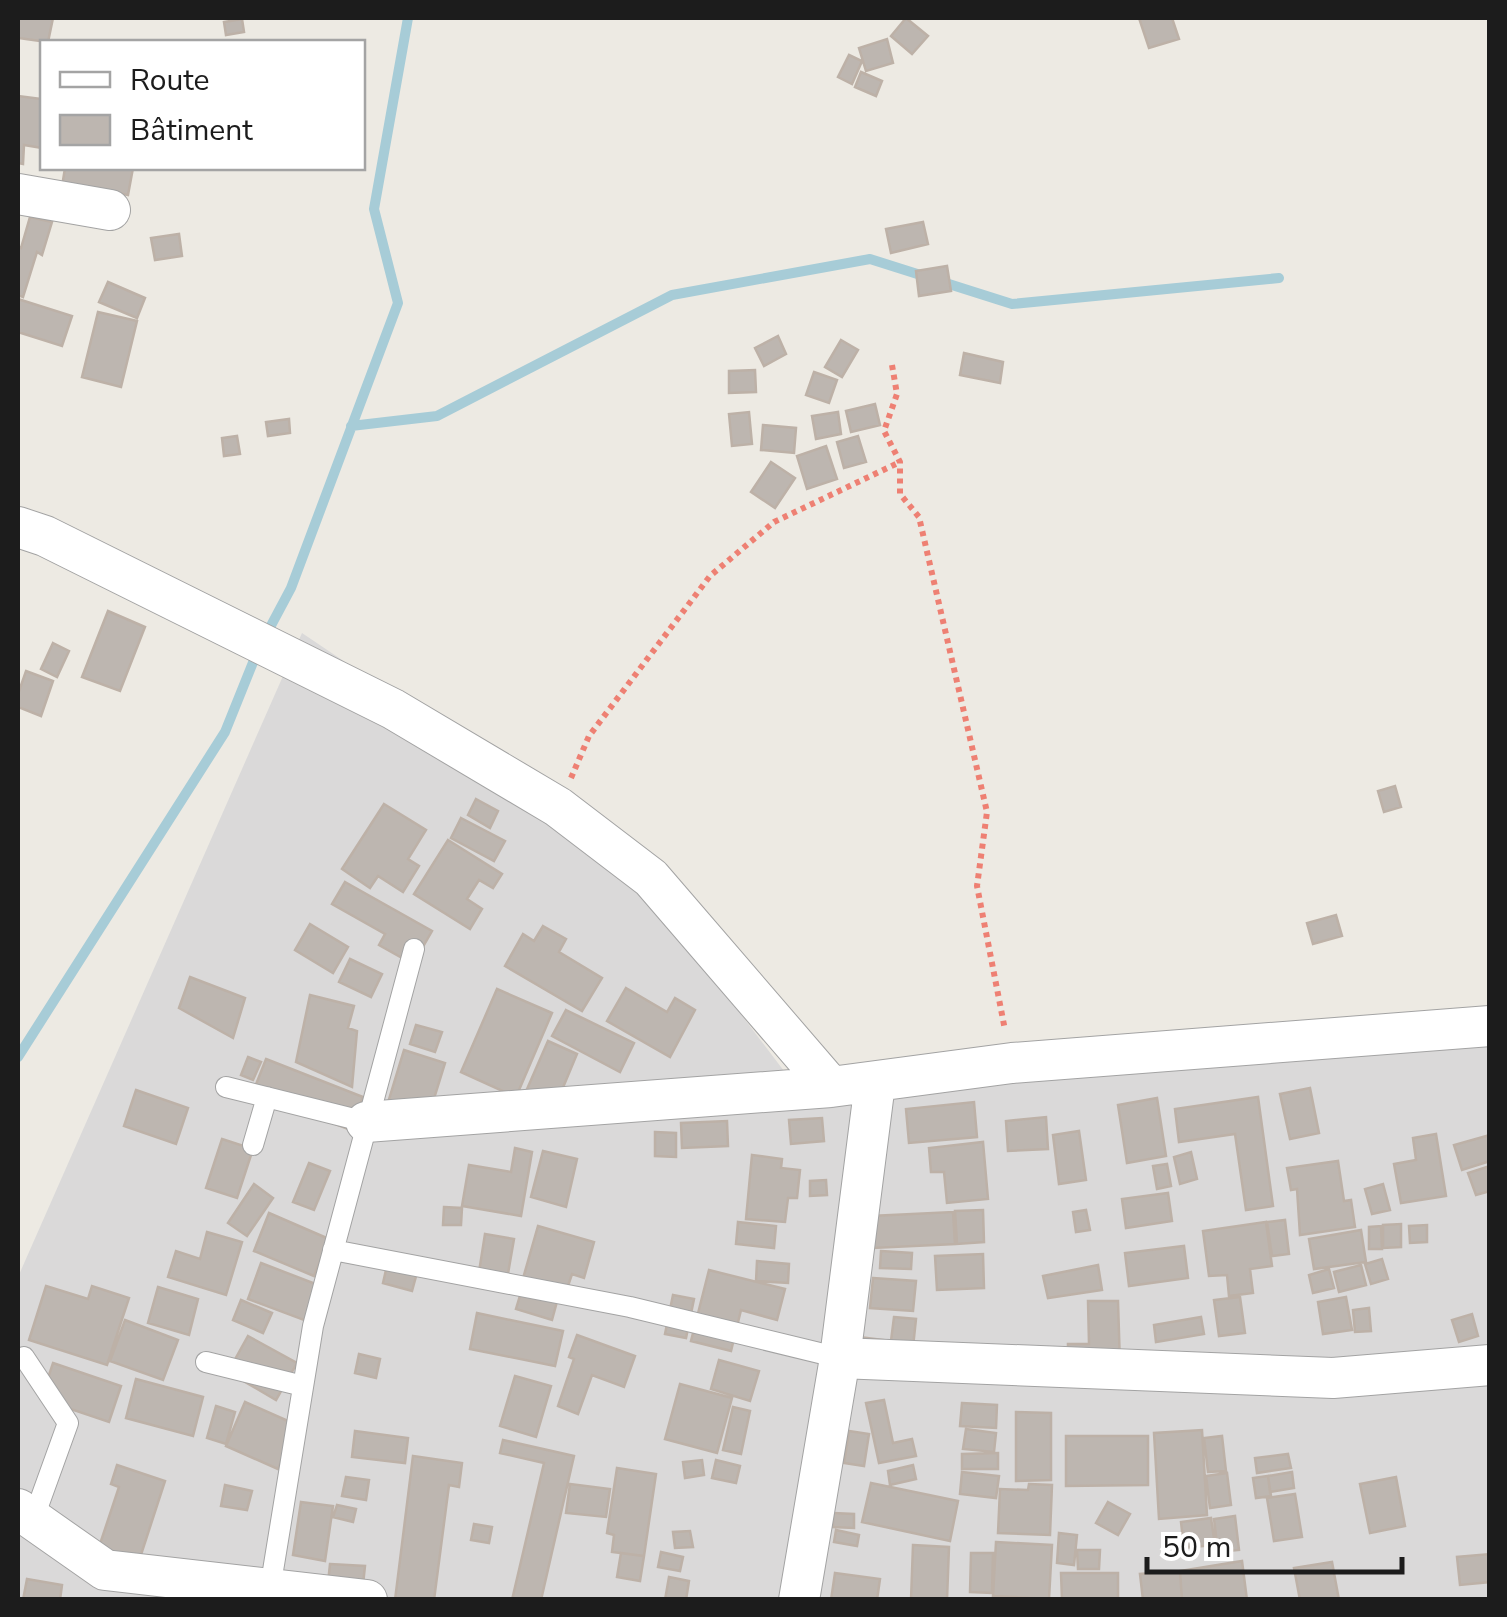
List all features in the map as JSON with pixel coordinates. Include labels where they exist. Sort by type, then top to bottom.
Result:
[{"type":"street","points":[[18,194],[110,210]]},
{"type":"street","points":[[18,527],[45,536],[393,709],[558,807],[651,878],[831,1087]]},
{"type":"street","points":[[366,1122],[831,1087],[1012,1063],[1490,1026]]},
{"type":"street","points":[[798,1600],[840,1358],[875,1083]]},
{"type":"street","points":[[840,1358],[1334,1378],[1490,1366]]},
{"type":"street","points":[[25,1515],[104,1585],[270,1589],[367,1600]]},
{"type":"lane","points":[[270,1589],[313,1326],[414,949]]},
{"type":"lane","points":[[226,1086],[366,1122]]},
{"type":"lane","points":[[254,1145],[267,1097]]},
{"type":"lane","points":[[333,1250],[630,1307],[840,1358]]},
{"type":"lane","points":[[24,1357],[68,1423],[25,1515]]},
{"type":"lane","points":[[206,1362],[303,1386]]},
{"type":"path","points":[[892,365],[897,394],[884,431],[900,462],[900,494],[919,517],[987,812],[977,886],[1012,1063]]},
{"type":"path","points":[[558,807],[590,736],[710,576],[774,522],[900,462]]},
{"type":"shaded area","points":[[302,633],[609,840],[787,1075],[1489,1022],[1489,1599],[18,1600],[18,1277]]},
{"type":"building","points":[[18,18],[53,18],[48,40],[18,38]]},
{"type":"building","points":[[906,18],[928,36],[912,54],[891,36]]},
{"type":"building","points":[[1139,18],[1172,18],[1179,39],[1149,48]]},
{"type":"building","points":[[242,19],[244,32],[226,35],[224,22]]},
{"type":"building","points":[[887,39],[893,63],[866,71],[859,48]]},
{"type":"building","points":[[849,55],[862,61],[852,84],[838,77]]},
{"type":"building","points":[[861,72],[882,81],[876,96],[855,87]]},
{"type":"building","points":[[18,96],[40,99],[40,148],[24,145],[23,164],[18,163]]},
{"type":"building","points":[[65,170],[133,170],[128,195],[109,191],[61,193]]},
{"type":"building","points":[[30,217],[52,222],[42,255],[37,252],[23,297],[18,295],[18,247],[21,248]]},
{"type":"building","points":[[923,222],[928,244],[891,253],[886,229]]},
{"type":"building","points":[[179,234],[182,256],[155,260],[151,238]]},
{"type":"building","points":[[947,266],[951,291],[919,296],[916,271]]},
{"type":"building","points":[[108,282],[145,298],[137,318],[99,302]]},
{"type":"building","points":[[18,299],[72,316],[62,346],[18,332]]},
{"type":"building","points":[[98,312],[137,321],[121,387],[82,377]]},
{"type":"building","points":[[778,336],[786,354],[764,366],[755,348]]},
{"type":"building","points":[[841,340],[858,350],[842,377],[825,367]]},
{"type":"building","points":[[964,353],[1003,362],[1000,383],[960,375]]},
{"type":"building","points":[[755,370],[756,392],[729,393],[729,371]]},
{"type":"building","points":[[814,372],[837,380],[829,403],[806,395]]},
{"type":"building","points":[[875,404],[880,425],[851,432],[846,411]]},
{"type":"building","points":[[749,412],[752,444],[732,446],[729,414]]},
{"type":"building","points":[[838,412],[841,434],[816,439],[812,416]]},
{"type":"building","points":[[289,419],[290,433],[268,436],[266,422]]},
{"type":"building","points":[[763,425],[796,428],[794,453],[761,450]]},
{"type":"building","points":[[237,436],[240,454],[224,456],[222,438]]},
{"type":"building","points":[[858,436],[866,462],[844,468],[837,442]]},
{"type":"building","points":[[826,446],[837,479],[807,489],[797,456]]},
{"type":"building","points":[[771,462],[795,478],[775,508],[751,492]]},
{"type":"building","points":[[108,611],[145,627],[120,691],[82,677]]},
{"type":"building","points":[[53,643],[69,651],[57,677],[41,669]]},
{"type":"building","points":[[26,671],[53,681],[41,716],[18,707]]},
{"type":"building","points":[[1395,786],[1401,807],[1384,812],[1378,791]]},
{"type":"building","points":[[476,799],[498,811],[490,828],[468,815]]},
{"type":"building","points":[[384,804],[426,830],[408,859],[419,866],[403,892],[378,876],[370,888],[342,869]]},
{"type":"building","points":[[461,818],[505,841],[494,861],[451,838]]},
{"type":"building","points":[[448,840],[502,874],[493,888],[479,880],[467,899],[482,909],[470,929],[414,894]]},
{"type":"building","points":[[345,882],[432,931],[413,964],[379,945],[385,934],[332,904]]},
{"type":"building","points":[[1336,915],[1342,936],[1313,944],[1307,923]]},
{"type":"building","points":[[310,924],[348,947],[333,973],[295,950]]},
{"type":"building","points":[[543,926],[566,939],[559,952],[602,978],[582,1011],[505,966],[523,934],[534,941]]},
{"type":"building","points":[[350,959],[382,974],[371,997],[339,982]]},
{"type":"building","points":[[190,977],[245,998],[233,1038],[179,1008]]},
{"type":"building","points":[[626,988],[667,1012],[675,998],[695,1010],[670,1057],[607,1021]]},
{"type":"building","points":[[497,989],[552,1013],[516,1097],[461,1072]]},
{"type":"building","points":[[310,995],[354,1006],[348,1028],[357,1031],[352,1087],[296,1062]]},
{"type":"building","points":[[566,1010],[634,1043],[620,1072],[552,1036]]},
{"type":"building","points":[[416,1025],[442,1032],[435,1052],[410,1044]]},
{"type":"building","points":[[548,1041],[577,1054],[554,1109],[524,1096]]},
{"type":"building","points":[[404,1050],[445,1063],[428,1118],[387,1106]]},
{"type":"building","points":[[248,1057],[261,1062],[253,1080],[241,1075]]},
{"type":"building","points":[[266,1059],[363,1097],[351,1130],[253,1092]]},
{"type":"building","points":[[1310,1088],[1319,1133],[1290,1139],[1280,1094]]},
{"type":"building","points":[[136,1090],[188,1108],[176,1144],[124,1126]]},
{"type":"building","points":[[1258,1097],[1273,1206],[1246,1210],[1235,1134],[1179,1142],[1175,1109]]},
{"type":"building","points":[[1157,1098],[1166,1156],[1127,1163],[1118,1105]]},
{"type":"building","points":[[974,1102],[977,1137],[909,1143],[906,1109]]},
{"type":"building","points":[[1046,1117],[1048,1149],[1008,1151],[1006,1121]]},
{"type":"building","points":[[822,1118],[824,1141],[791,1144],[789,1120]]},
{"type":"building","points":[[727,1121],[728,1146],[682,1148],[681,1123]]},
{"type":"building","points":[[1079,1131],[1086,1180],[1059,1184],[1053,1135]]},
{"type":"building","points":[[655,1132],[676,1133],[676,1157],[655,1156]]},
{"type":"building","points":[[1436,1134],[1446,1196],[1401,1203],[1394,1164],[1416,1160],[1413,1138]]},
{"type":"building","points":[[1490,1135],[1490,1161],[1462,1170],[1454,1145]]},
{"type":"building","points":[[222,1139],[253,1149],[237,1198],[206,1188]]},
{"type":"building","points":[[983,1142],[988,1199],[947,1203],[944,1172],[931,1172],[929,1148]]},
{"type":"building","points":[[515,1148],[532,1152],[521,1216],[462,1206],[469,1165],[511,1172]]},
{"type":"building","points":[[543,1151],[577,1159],[566,1207],[531,1197]]},
{"type":"building","points":[[1191,1152],[1197,1179],[1180,1184],[1174,1157]]},
{"type":"building","points":[[752,1155],[782,1159],[781,1168],[800,1170],[797,1198],[788,1198],[785,1222],[746,1219]]},
{"type":"building","points":[[1338,1161],[1344,1201],[1351,1200],[1355,1227],[1300,1235],[1297,1189],[1291,1190],[1287,1168]]},
{"type":"building","points":[[309,1163],[330,1171],[314,1210],[293,1202]]},
{"type":"building","points":[[1167,1164],[1171,1186],[1157,1189],[1153,1166]]},
{"type":"building","points":[[1490,1166],[1490,1191],[1476,1195],[1468,1173]]},
{"type":"building","points":[[826,1180],[827,1195],[810,1196],[810,1181]]},
{"type":"building","points":[[254,1184],[273,1198],[247,1236],[228,1223]]},
{"type":"building","points":[[1383,1184],[1390,1210],[1372,1214],[1365,1189]]},
{"type":"building","points":[[1168,1193],[1172,1221],[1126,1228],[1122,1199]]},
{"type":"building","points":[[444,1207],[462,1208],[461,1225],[443,1225]]},
{"type":"building","points":[[983,1210],[984,1242],[957,1244],[955,1211]]},
{"type":"building","points":[[1086,1210],[1090,1230],[1076,1232],[1073,1212]]},
{"type":"building","points":[[953,1212],[955,1244],[873,1248],[871,1216]]},
{"type":"building","points":[[269,1213],[329,1239],[314,1276],[254,1251]]},
{"type":"building","points":[[1285,1220],[1289,1254],[1272,1256],[1267,1222]]},
{"type":"building","points":[[738,1222],[776,1226],[774,1248],[736,1244]]},
{"type":"building","points":[[1266,1222],[1272,1266],[1250,1269],[1253,1293],[1229,1296],[1227,1275],[1209,1276],[1203,1231]]},
{"type":"building","points":[[1401,1224],[1401,1247],[1383,1248],[1383,1225]]},
{"type":"building","points":[[1427,1225],[1427,1242],[1410,1243],[1409,1226]]},
{"type":"building","points":[[538,1226],[594,1242],[584,1278],[572,1274],[565,1295],[522,1282]]},
{"type":"building","points":[[1381,1226],[1382,1249],[1369,1249],[1369,1227]]},
{"type":"building","points":[[1361,1230],[1366,1262],[1314,1269],[1309,1239]]},
{"type":"building","points":[[207,1232],[242,1242],[226,1295],[168,1277],[176,1251],[200,1259]]},
{"type":"building","points":[[485,1234],[514,1239],[505,1291],[479,1272]]},
{"type":"building","points":[[1184,1246],[1188,1278],[1129,1286],[1125,1253]]},
{"type":"building","points":[[881,1251],[912,1253],[911,1269],[880,1268]]},
{"type":"building","points":[[983,1254],[984,1288],[937,1290],[935,1256]]},
{"type":"building","points":[[1382,1259],[1388,1279],[1371,1284],[1365,1264]]},
{"type":"building","points":[[388,1261],[418,1269],[412,1291],[383,1283]]},
{"type":"building","points":[[757,1261],[789,1264],[788,1283],[756,1281]]},
{"type":"building","points":[[261,1263],[326,1288],[312,1323],[248,1299]]},
{"type":"building","points":[[1098,1265],[1102,1290],[1048,1298],[1043,1276]]},
{"type":"building","points":[[1361,1265],[1366,1285],[1339,1292],[1334,1272]]},
{"type":"building","points":[[1329,1269],[1334,1288],[1313,1293],[1309,1275]]},
{"type":"building","points":[[709,1270],[785,1289],[777,1320],[741,1310],[731,1351],[691,1341]]},
{"type":"building","points":[[873,1278],[916,1281],[913,1311],[870,1308]]},
{"type":"building","points":[[46,1286],[88,1299],[92,1286],[129,1298],[107,1365],[29,1340]]},
{"type":"building","points":[[158,1287],[198,1299],[189,1335],[148,1323]]},
{"type":"building","points":[[522,1289],[558,1298],[552,1320],[516,1309]]},
{"type":"building","points":[[673,1295],[694,1299],[686,1338],[665,1334]]},
{"type":"building","points":[[1240,1297],[1245,1333],[1219,1336],[1214,1300]]},
{"type":"building","points":[[1346,1297],[1352,1330],[1323,1334],[1318,1302]]},
{"type":"building","points":[[241,1300],[272,1313],[263,1333],[233,1320]]},
{"type":"building","points":[[1088,1301],[1118,1301],[1120,1365],[1068,1367],[1068,1344],[1089,1344]]},
{"type":"building","points":[[1369,1308],[1371,1331],[1355,1332],[1353,1310]]},
{"type":"building","points":[[477,1313],[563,1331],[555,1366],[470,1349]]},
{"type":"building","points":[[1472,1314],[1478,1336],[1459,1342],[1452,1320]]},
{"type":"building","points":[[894,1317],[916,1319],[911,1366],[859,1337],[891,1341]]},
{"type":"building","points":[[1201,1317],[1204,1334],[1156,1342],[1154,1325]]},
{"type":"building","points":[[125,1320],[178,1340],[163,1380],[110,1361]]},
{"type":"building","points":[[577,1335],[635,1356],[624,1387],[592,1375],[578,1414],[558,1406],[574,1359],[569,1357]]},
{"type":"building","points":[[248,1336],[297,1363],[276,1400],[228,1372]]},
{"type":"building","points":[[359,1354],[380,1359],[376,1378],[355,1373]]},
{"type":"building","points":[[719,1360],[759,1371],[750,1401],[711,1389]]},
{"type":"building","points":[[53,1363],[121,1386],[109,1422],[41,1399]]},
{"type":"building","points":[[515,1376],[551,1386],[536,1437],[500,1426]]},
{"type":"building","points":[[136,1379],[203,1397],[193,1436],[126,1418]]},
{"type":"building","points":[[680,1384],[732,1398],[717,1453],[665,1439]]},
{"type":"building","points":[[884,1400],[893,1443],[912,1439],[916,1456],[879,1463],[866,1403]]},
{"type":"building","points":[[245,1402],[297,1425],[278,1469],[226,1446]]},
{"type":"building","points":[[962,1403],[997,1405],[996,1428],[960,1426]]},
{"type":"building","points":[[216,1406],[235,1412],[226,1444],[207,1438]]},
{"type":"building","points":[[733,1407],[750,1411],[741,1454],[723,1450]]},
{"type":"building","points":[[1016,1412],[1051,1413],[1051,1480],[1016,1481]]},
{"type":"building","points":[[966,1429],[996,1433],[994,1452],[963,1449]]},
{"type":"building","points":[[1202,1430],[1207,1515],[1159,1519],[1154,1433]]},
{"type":"building","points":[[355,1431],[408,1438],[405,1463],[352,1457]]},
{"type":"building","points":[[849,1431],[869,1434],[864,1466],[844,1463]]},
{"type":"building","points":[[1066,1436],[1148,1436],[1148,1485],[1066,1486]]},
{"type":"building","points":[[1222,1436],[1226,1471],[1208,1472],[1204,1438]]},
{"type":"building","points":[[503,1440],[574,1456],[541,1600],[512,1600],[544,1463],[500,1453]]},
{"type":"building","points":[[998,1453],[998,1469],[962,1469],[962,1454]]},
{"type":"building","points":[[1288,1454],[1291,1468],[1257,1473],[1255,1458]]},
{"type":"building","points":[[413,1456],[462,1463],[459,1487],[449,1485],[434,1600],[395,1600]]},
{"type":"building","points":[[702,1460],[704,1475],[685,1478],[683,1462]]},
{"type":"building","points":[[716,1460],[740,1466],[736,1483],[712,1478]]},
{"type":"building","points":[[117,1465],[165,1481],[138,1564],[98,1550],[119,1487],[111,1484]]},
{"type":"building","points":[[913,1465],[916,1479],[890,1485],[888,1471]]},
{"type":"building","points":[[617,1468],[656,1474],[644,1556],[612,1552],[614,1535],[607,1533]]},
{"type":"building","points":[[962,1472],[999,1476],[996,1498],[960,1494]]},
{"type":"building","points":[[1292,1472],[1294,1488],[1270,1492],[1268,1476]]},
{"type":"building","points":[[1227,1473],[1231,1505],[1210,1508],[1206,1476]]},
{"type":"building","points":[[1268,1476],[1271,1496],[1256,1498],[1253,1478]]},
{"type":"building","points":[[346,1477],[369,1480],[366,1500],[342,1496]]},
{"type":"building","points":[[1396,1477],[1405,1526],[1370,1533],[1360,1484]]},
{"type":"building","points":[[871,1483],[958,1501],[950,1541],[862,1522]]},
{"type":"building","points":[[570,1484],[610,1489],[606,1517],[566,1513]]},
{"type":"building","points":[[1029,1484],[1052,1485],[1050,1535],[998,1533],[1000,1489],[1028,1490]]},
{"type":"building","points":[[225,1485],[252,1491],[247,1510],[221,1506]]},
{"type":"building","points":[[1295,1494],[1302,1537],[1274,1541],[1267,1498]]},
{"type":"building","points":[[301,1502],[333,1506],[325,1561],[293,1555]]},
{"type":"building","points":[[1108,1502],[1130,1514],[1118,1535],[1096,1523]]},
{"type":"building","points":[[337,1505],[356,1509],[353,1522],[333,1517]]},
{"type":"building","points":[[833,1513],[854,1514],[854,1528],[833,1527]]},
{"type":"building","points":[[1235,1516],[1239,1550],[1218,1552],[1214,1519]]},
{"type":"building","points":[[1211,1518],[1215,1545],[1184,1548],[1181,1522]]},
{"type":"building","points":[[474,1524],[492,1527],[489,1543],[471,1540]]},
{"type":"building","points":[[836,1530],[859,1535],[857,1546],[834,1542]]},
{"type":"building","points":[[690,1531],[693,1547],[675,1548],[673,1532]]},
{"type":"building","points":[[1059,1533],[1077,1535],[1074,1565],[1057,1563]]},
{"type":"building","points":[[996,1542],[1052,1545],[1049,1599],[993,1596]]},
{"type":"building","points":[[913,1545],[949,1547],[947,1600],[911,1600]]},
{"type":"building","points":[[1077,1550],[1100,1550],[1099,1569],[1078,1569]]},
{"type":"building","points":[[661,1552],[683,1557],[680,1571],[658,1567]]},
{"type":"building","points":[[621,1553],[644,1556],[640,1581],[617,1577]]},
{"type":"building","points":[[971,1553],[993,1553],[992,1593],[970,1592]]},
{"type":"building","points":[[1490,1554],[1490,1582],[1460,1585],[1457,1557]]},
{"type":"building","points":[[1242,1561],[1247,1600],[1182,1600],[1180,1571]]},
{"type":"building","points":[[1332,1562],[1339,1600],[1300,1600],[1294,1568]]},
{"type":"building","points":[[330,1564],[365,1566],[362,1594],[327,1592]]},
{"type":"building","points":[[1180,1571],[1182,1600],[1143,1600],[1140,1574]]},
{"type":"building","points":[[835,1573],[880,1579],[877,1600],[831,1600]]},
{"type":"building","points":[[1061,1573],[1118,1573],[1118,1600],[1062,1600]]},
{"type":"building","points":[[669,1577],[689,1581],[686,1600],[665,1600]]},
{"type":"building","points":[[27,1579],[62,1585],[60,1600],[23,1600]]},
{"type":"waterway","points":[[266,635],[291,588],[398,303],[374,209],[408,18]]},
{"type":"waterway","points":[[351,426],[437,416],[672,295],[870,259],[1012,304],[1279,278]]},
{"type":"waterway","points":[[18,1057],[225,732],[258,650]]}]
